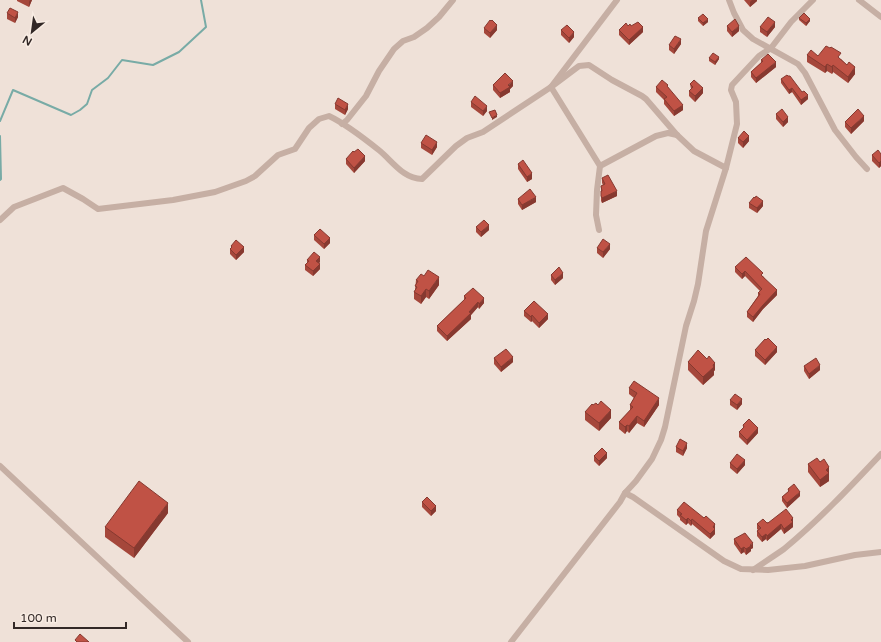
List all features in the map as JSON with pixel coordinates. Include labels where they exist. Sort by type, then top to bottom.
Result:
[{"type":"street","points":[[342,124],[366,96],[379,71],[394,49],[403,41],[414,37],[427,28],[439,17],[453,0]]},
{"type":"street","points":[[551,87],[617,0]]},
{"type":"street","points":[[729,0],[743,30],[753,39],[798,64],[805,73],[835,130],[867,169]]},
{"type":"street","points":[[511,642],[620,502],[625,493],[646,468],[661,440],[678,369],[686,326],[694,300],[701,267],[706,231],[726,168],[736,124],[736,102],[731,90],[732,85],[759,56],[771,48],[791,22],[814,0]]},
{"type":"street","points":[[859,0],[881,18]]},
{"type":"street","points":[[0,220],[14,207],[63,188],[83,198],[98,209],[173,200],[215,192],[246,181],[255,176],[278,155],[295,149],[309,128],[319,119],[329,116],[379,151],[405,174],[415,179],[422,179],[456,146],[467,138],[483,132],[551,87],[579,66],[589,65],[646,99],[676,134],[694,151],[726,168]]},
{"type":"street","points":[[551,87],[600,166],[596,209],[599,230]]},
{"type":"street","points":[[600,166],[656,136],[668,133],[676,134]]},
{"type":"street","points":[[753,570],[783,549],[808,527],[845,493],[881,454]]},
{"type":"street","points":[[0,466],[188,642]]},
{"type":"street","points":[[625,493],[724,560],[741,568],[768,570],[805,566],[855,555],[881,552]]},
{"type":"building","points":[[10,8],[18,12],[15,18],[7,13]]},
{"type":"building","points":[[804,13],[810,19],[806,23],[799,18]]},
{"type":"building","points":[[703,14],[708,19],[703,23],[698,18]]},
{"type":"building","points":[[768,17],[775,22],[767,32],[760,27]]},
{"type":"building","points":[[735,19],[739,26],[732,32],[727,26]]},
{"type":"building","points":[[490,20],[497,25],[490,33],[484,28]]},
{"type":"building","points":[[638,22],[643,27],[629,40],[619,30],[626,23],[628,26],[630,24],[631,26]]},
{"type":"building","points":[[567,25],[574,32],[569,38],[561,30]]},
{"type":"building","points":[[675,36],[681,39],[674,49],[669,45]]},
{"type":"building","points":[[826,46],[831,47],[841,53],[838,57],[847,65],[849,62],[855,67],[848,77],[833,65],[832,67],[827,64],[825,67],[807,55],[811,50],[818,56]]},
{"type":"building","points":[[713,53],[719,57],[715,62],[709,58]]},
{"type":"building","points":[[768,54],[776,62],[756,78],[751,72]]},
{"type":"building","points":[[505,73],[513,81],[508,85],[510,87],[500,93],[493,85]]},
{"type":"building","points":[[787,75],[790,76],[802,92],[804,91],[808,95],[801,100],[792,88],[789,90],[781,79]]},
{"type":"building","points":[[662,80],[668,85],[667,86],[683,105],[674,111],[664,99],[667,97],[656,87]]},
{"type":"building","points":[[694,80],[703,88],[695,96],[689,91],[693,87],[690,84]]},
{"type":"building","points":[[475,96],[487,106],[483,111],[471,102]]},
{"type":"building","points":[[338,98],[348,104],[345,110],[335,104]]},
{"type":"building","points":[[782,109],[788,117],[783,122],[776,114]]},
{"type":"building","points":[[858,109],[864,116],[851,128],[845,122]]},
{"type":"building","points":[[495,110],[497,115],[492,118],[489,112]]},
{"type":"building","points":[[744,131],[749,136],[743,142],[738,138]]},
{"type":"building","points":[[426,135],[437,142],[432,150],[421,143]]},
{"type":"building","points":[[358,149],[365,156],[354,168],[346,159],[353,151],[354,152]]},
{"type":"building","points":[[878,150],[881,154],[881,161],[879,163],[872,155]]},
{"type":"building","points":[[523,160],[532,173],[527,177],[518,164]]},
{"type":"building","points":[[608,175],[617,191],[602,198],[601,186],[605,184],[602,178]]},
{"type":"building","points":[[530,189],[536,197],[522,205],[518,199]]},
{"type":"building","points":[[756,196],[763,201],[757,208],[749,203]]},
{"type":"building","points":[[484,220],[489,225],[481,232],[476,227]]},
{"type":"building","points":[[320,229],[330,238],[324,244],[314,235]]},
{"type":"building","points":[[603,239],[610,244],[603,252],[597,248]]},
{"type":"building","points":[[236,240],[244,247],[236,255],[230,249]]},
{"type":"building","points":[[314,252],[320,257],[316,261],[320,264],[313,271],[305,265],[309,261],[307,260]]},
{"type":"building","points":[[746,257],[763,273],[761,275],[777,290],[753,317],[747,312],[762,289],[745,271],[742,274],[735,267]]},
{"type":"building","points":[[559,267],[563,273],[555,280],[551,275]]},
{"type":"building","points":[[428,270],[439,277],[429,291],[426,289],[421,296],[414,292],[418,281],[416,280],[421,274],[424,276]]},
{"type":"building","points":[[473,288],[484,298],[479,304],[478,302],[469,312],[471,313],[447,336],[437,326],[466,298],[464,296]]},
{"type":"building","points":[[534,301],[548,314],[539,323],[532,315],[531,317],[524,311]]},
{"type":"building","points":[[768,338],[777,347],[765,360],[755,350],[765,339],[766,340]]},
{"type":"building","points":[[506,349],[513,357],[501,367],[494,358]]},
{"type":"building","points":[[698,350],[707,359],[709,356],[715,363],[713,365],[714,367],[703,377],[688,362]]},
{"type":"building","points":[[816,358],[820,365],[809,374],[804,366]]},
{"type":"building","points":[[634,381],[659,398],[644,421],[637,416],[629,426],[627,425],[625,427],[619,422],[633,407],[630,405],[637,393],[629,388]]},
{"type":"building","points":[[735,394],[742,399],[737,405],[730,400]]},
{"type":"building","points":[[601,401],[611,410],[599,423],[585,412],[592,404],[593,405],[596,403],[598,405]]},
{"type":"building","points":[[749,419],[758,428],[747,440],[739,432]]},
{"type":"building","points":[[680,439],[687,443],[683,451],[676,447]]},
{"type":"building","points":[[602,448],[607,453],[599,461],[594,456]]},
{"type":"building","points":[[737,454],[745,460],[737,469],[730,463]]},
{"type":"building","points":[[817,458],[820,462],[824,459],[829,467],[826,470],[829,473],[820,480],[808,464]]},
{"type":"building","points":[[139,481],[168,503],[134,548],[105,527]]},
{"type":"building","points":[[794,484],[800,492],[787,503],[782,497]]},
{"type":"building","points":[[427,497],[436,506],[431,511],[422,502]]},
{"type":"building","points":[[684,502],[704,518],[706,516],[715,524],[713,527],[715,529],[710,534],[692,519],[691,521],[688,518],[686,520],[680,515],[682,514],[677,510]]},
{"type":"building","points":[[786,509],[793,518],[791,520],[793,522],[784,529],[781,524],[767,536],[766,534],[762,537],[757,531],[761,528],[757,524],[763,519],[768,523]]},
{"type":"building","points":[[745,533],[753,543],[746,549],[744,547],[741,549],[734,539]]},
{"type":"building","points":[[80,634],[89,642],[77,642],[75,640]]},
{"type":"waterway","points":[[0,121],[13,90],[71,115],[87,104],[92,90],[108,78],[122,60],[153,65],[179,52],[206,27],[201,0]]},
{"type":"waterway","points":[[0,136],[0,180]]}]
